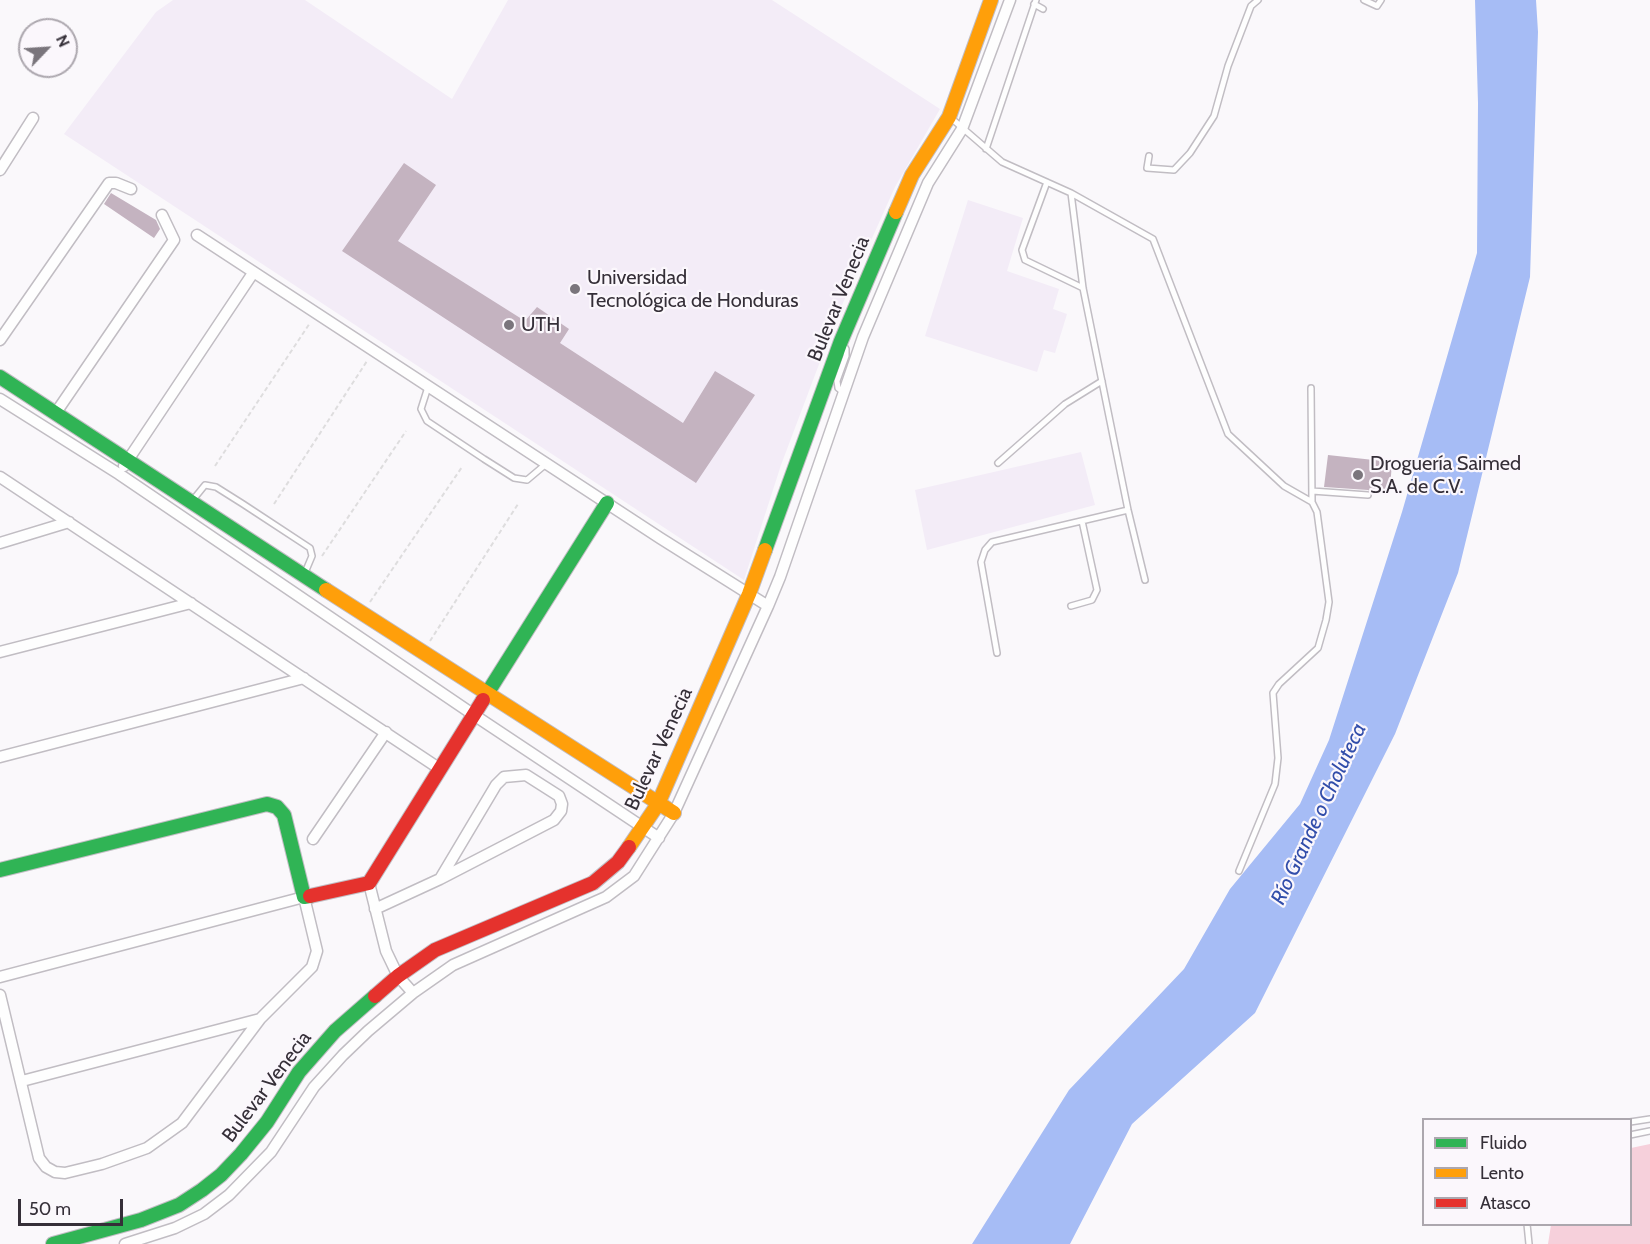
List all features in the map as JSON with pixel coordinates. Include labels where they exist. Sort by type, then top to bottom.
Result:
[{"type":"street","name":"Bulevar Venecia","points":[[53,1244],[141,1220],[179,1205],[221,1175],[267,1122],[299,1072],[328,1039],[353,1013],[398,976],[435,950],[593,882],[618,862],[658,804],[749,594],[841,341],[912,175],[950,117],[991,0]]},
{"type":"street","name":"Bulevar Venecia","points":[[125,1244],[147,1241],[175,1228],[204,1214],[229,1195],[271,1152],[314,1087],[343,1055],[368,1030],[413,993],[453,965],[606,897],[634,876],[674,813],[768,606],[863,338],[928,183],[962,129],[1010,0]]},
{"type":"street","points":[[0,170],[33,118]]},
{"type":"street","points":[[0,340],[109,183],[116,183],[131,189]]},
{"type":"street","points":[[55,414],[174,240],[162,215]]},
{"type":"street","points":[[197,235],[768,606]]},
{"type":"street","points":[[119,474],[253,273]]},
{"type":"street","points":[[0,377],[422,653],[674,813]]},
{"type":"street","points":[[0,399],[119,474],[659,838]]},
{"type":"street","points":[[0,477],[440,769]]},
{"type":"street","points":[[413,993],[398,976],[386,951],[369,883],[607,503]]},
{"type":"street","points":[[0,543],[69,522]]},
{"type":"street","points":[[0,652],[191,603]]},
{"type":"street","points":[[0,757],[304,678]]},
{"type":"street","points":[[313,839],[386,732]]},
{"type":"street","points":[[375,909],[440,879],[554,820],[561,811],[562,804],[559,796],[526,775],[504,777],[496,785],[440,879]]},
{"type":"street","points":[[0,870],[267,804],[277,807],[284,815],[317,951],[312,967],[260,1019],[182,1123],[166,1137],[147,1148],[102,1164],[65,1173],[55,1172],[46,1167],[39,1158],[0,995]]},
{"type":"street","points":[[0,977],[304,897],[369,883]]},
{"type":"street","points":[[22,1081],[260,1019]]},
{"type":"street","points":[[141,1220],[147,1241]]},
{"type":"lane","points":[[1149,156],[1147,168],[1174,170],[1190,153],[1214,116],[1228,66],[1251,6],[1258,0]]},
{"type":"lane","points":[[1364,0],[1377,6],[1381,0]]},
{"type":"lane","points":[[986,149],[1035,2],[1043,9]]},
{"type":"lane","points":[[950,117],[1002,162],[1071,193],[1153,239],[1228,434],[1284,486],[1312,502]]},
{"type":"lane","points":[[1047,182],[1022,250],[1025,260],[1083,288]]},
{"type":"lane","points":[[1071,193],[1083,288],[1128,510],[1145,580]]},
{"type":"lane","points":[[841,341],[846,349],[846,356],[837,381],[838,388],[843,392]]},
{"type":"lane","points":[[998,463],[1065,404],[1102,381]]},
{"type":"lane","points":[[428,387],[421,409],[427,421],[484,459],[514,478],[527,480],[547,464]]},
{"type":"lane","points":[[1239,871],[1275,784],[1278,758],[1273,693],[1278,684],[1318,648],[1329,602],[1317,512],[1312,502],[1311,491],[1311,388]]},
{"type":"lane","points":[[191,503],[205,485],[216,487],[243,504],[310,548],[312,556],[305,577]]},
{"type":"lane","points":[[1311,491],[1368,495]]},
{"type":"lane","points":[[998,653],[981,562],[985,550],[992,542],[1128,510]]},
{"type":"lane","points":[[1071,606],[1092,600],[1097,590],[1082,521]]},
{"type":"lane","points":[[1632,1122],[1650,1119]]},
{"type":"lane","points":[[1632,1135],[1650,1131]]},
{"type":"lane","points":[[1527,1226],[1529,1244]]},
{"type":"path","points":[[215,466],[316,314]]},
{"type":"path","points":[[274,504],[374,351]]},
{"type":"path","points":[[305,577],[406,431]]},
{"type":"path","points":[[362,614],[462,467]]},
{"type":"path","points":[[422,653],[518,504]]},
{"type":"shaded area","name":"Universidad Tecnológica de Honduras","points":[[173,0],[305,0],[452,99],[508,0],[772,0],[940,109],[895,187],[838,314],[781,465],[744,580],[64,134],[156,12]]},
{"type":"shaded area","points":[[968,200],[1023,218],[1007,271],[1059,289],[1053,309],[1067,314],[1055,353],[1044,350],[1037,372],[925,336]]},
{"type":"shaded area","points":[[1081,452],[1095,505],[927,550],[915,490]]},
{"type":"shaded area","points":[[1650,1144],[1650,1244],[1548,1244],[1551,1226],[1632,1226],[1632,1148]]},
{"type":"water","name":"Río Grande o Choluteca","points":[[1475,0],[1536,0],[1538,32],[1530,277],[1458,573],[1395,734],[1255,1013],[1132,1124],[1070,1244],[972,1244],[1069,1090],[1184,969],[1230,889],[1300,804],[1329,740],[1402,512],[1477,253],[1478,103]]},
{"type":"building","name":"UTH","points":[[404,163],[436,185],[398,241],[525,321],[537,307],[569,329],[560,343],[683,423],[715,371],[755,395],[696,483],[342,251]]},
{"type":"building","points":[[111,193],[156,220],[160,229],[154,238],[104,204]]},
{"type":"building","name":"Droguería Saimed S.A. de C.V.","points":[[1328,455],[1392,462],[1390,489],[1384,489],[1383,494],[1372,493],[1368,490],[1324,487]]},
{"type":"traffic: fast","points":[[765,550],[841,341],[896,212]]},
{"type":"traffic: fast","points":[[0,377],[326,590]]},
{"type":"traffic: fast","points":[[483,700],[607,503]]},
{"type":"traffic: fast","points":[[0,870],[267,804],[277,807],[284,815],[304,897],[310,896]]},
{"type":"traffic: fast","points":[[53,1244],[141,1220],[179,1205],[202,1190],[221,1175],[241,1154],[267,1122],[299,1072],[335,1031],[375,996]]},
{"type":"traffic: slow","points":[[896,212],[912,175],[949,117],[991,0]]},
{"type":"traffic: slow","points":[[629,847],[658,804],[749,594],[765,550]]},
{"type":"traffic: slow","points":[[326,590],[674,813]]},
{"type":"traffic: jam","points":[[310,896],[369,883],[483,700]]},
{"type":"traffic: jam","points":[[375,996],[398,976],[435,950],[593,883],[618,862],[629,847]]},
{"type":"place","name":"Universidad Tecnológica de Honduras","points":[[575,289]]},
{"type":"place","name":"UTH","points":[[509,325]]},
{"type":"place","name":"Droguería Saimed S.A. de C.V.","points":[[1358,475]]}]
